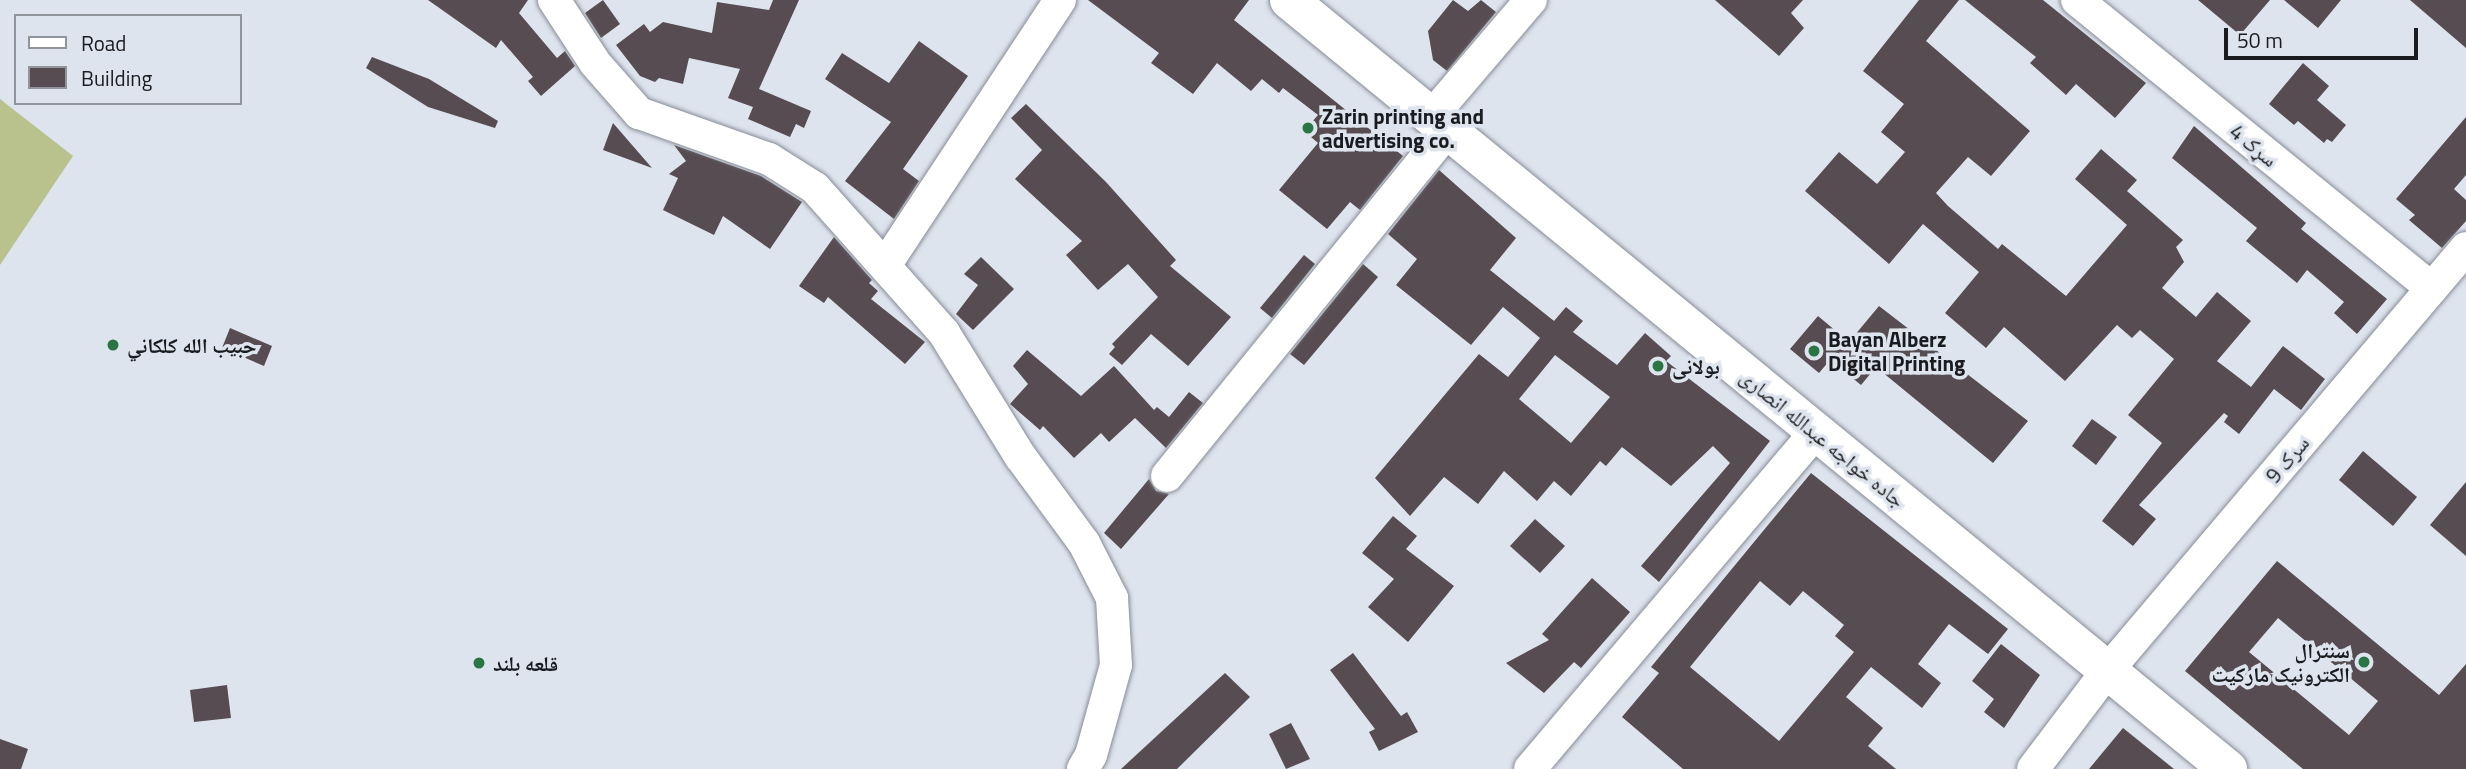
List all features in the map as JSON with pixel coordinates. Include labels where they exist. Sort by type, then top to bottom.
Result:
[{"type":"main road","name":"جاده خواجه عبدالله انصاری","points":[[1289,0],[2228,769]]},
{"type":"street","points":[[554,0],[595,63],[639,113],[781,166],[815,188],[886,264],[944,333],[1020,456],[1084,543],[1112,598],[1116,665],[1091,755],[1083,769]]},
{"type":"street","points":[[886,264],[1060,0]]},
{"type":"street","points":[[1167,476],[1440,123],[1531,0]]},
{"type":"street","name":"سړک 4","points":[[2077,0],[2432,288]]},
{"type":"street","name":"سرک 9","points":[[2033,769],[2108,670],[2466,247]]},
{"type":"street","points":[[1530,769],[1816,432]]},
{"type":"green space","points":[[0,99],[73,156],[0,265]]},
{"type":"building","points":[[428,0],[528,0],[519,13],[557,58],[565,51],[575,66],[541,96],[528,81],[533,77],[501,40],[496,48]]},
{"type":"building","points":[[603,0],[620,24],[601,38],[585,13]]},
{"type":"building","points":[[773,0],[799,0],[759,89],[811,111],[804,128],[796,124],[790,137],[748,119],[753,107],[728,98],[740,69],[689,58],[683,84],[659,78],[655,82],[640,76],[616,45],[644,24],[650,32],[663,22],[712,33],[717,2],[769,10]]},
{"type":"building","points":[[1088,0],[1249,0],[1234,20],[1403,156],[1360,210],[1350,202],[1327,229],[1279,190],[1318,143],[1304,131],[1318,115],[1283,88],[1279,93],[1262,79],[1251,91],[1217,63],[1193,94],[1151,63],[1159,53]]},
{"type":"building","points":[[1453,0],[1468,11],[1481,0],[1496,12],[1447,71],[1433,60],[1428,31]]},
{"type":"building","points":[[1715,0],[1803,0],[1791,13],[1804,28],[1779,56]]},
{"type":"building","points":[[1919,0],[1959,0],[1926,41],[2030,131],[1991,176],[1968,157],[1936,193],[1948,206],[1998,249],[2002,244],[2066,296],[2127,225],[2075,179],[2101,149],[2137,180],[2127,191],[2183,240],[2176,247],[2184,262],[2162,288],[2196,317],[2217,292],[2251,321],[2217,361],[2251,387],[2283,346],[2325,379],[2301,410],[2274,389],[2239,434],[2224,422],[2228,416],[2224,413],[2139,505],[2156,519],[2133,546],[2102,521],[2162,443],[2128,415],[2174,359],[2140,330],[2132,338],[2117,325],[2065,381],[2004,327],[1986,348],[1945,313],[1979,272],[1923,224],[1889,264],[1805,191],[1839,152],[1877,184],[1905,152],[1881,132],[1904,104],[1863,71]]},
{"type":"building","points":[[1965,0],[2043,0],[2146,83],[2115,118],[2076,84],[2066,95],[2030,63],[2036,57]]},
{"type":"building","points":[[2198,0],[2270,0],[2240,35]]},
{"type":"building","points":[[2284,0],[2341,0],[2318,28]]},
{"type":"building","points":[[2410,0],[2466,0],[2466,48]]},
{"type":"building","points":[[919,41],[968,76],[903,169],[919,181],[894,219],[845,181],[891,122],[825,79],[842,53],[889,83]]},
{"type":"building","points":[[372,57],[429,79],[498,121],[495,128],[428,107],[366,68]]},
{"type":"building","points":[[2303,63],[2329,86],[2317,100],[2346,125],[2332,142],[2327,139],[2324,143],[2298,121],[2294,125],[2269,104]]},
{"type":"building","points":[[1026,104],[1106,182],[1176,260],[1170,266],[1231,317],[1188,366],[1151,334],[1122,365],[1109,354],[1115,347],[1112,344],[1158,297],[1128,264],[1098,290],[1066,255],[1082,241],[1015,179],[1042,150],[1011,118]]},
{"type":"building","points":[[2466,117],[2466,175],[2454,189],[2466,200],[2466,221],[2442,248],[2409,220],[2415,215],[2396,199]]},
{"type":"building","points":[[613,123],[652,168],[603,150]]},
{"type":"building","points":[[2194,126],[2306,223],[2301,229],[2387,299],[2357,334],[2334,313],[2344,302],[2307,270],[2297,283],[2246,241],[2257,228],[2172,158]]},
{"type":"building","points":[[674,145],[761,176],[802,202],[770,249],[723,216],[714,235],[663,210],[678,178],[669,174],[686,161]]},
{"type":"building","points":[[1439,170],[1516,238],[1490,270],[1554,321],[1566,307],[1583,321],[1573,332],[1617,365],[1645,333],[1671,356],[1666,361],[1770,441],[1659,582],[1641,566],[1730,463],[1713,446],[1671,486],[1622,447],[1606,466],[1600,461],[1571,496],[1554,481],[1537,501],[1504,471],[1478,504],[1444,477],[1410,516],[1375,478],[1479,354],[1508,377],[1540,338],[1503,307],[1471,345],[1396,285],[1417,259],[1388,234]],"holes":[[[1555,355],[1610,397],[1571,443],[1519,399]]]},
{"type":"building","points":[[834,237],[872,280],[869,283],[878,291],[871,299],[925,342],[905,364],[828,297],[824,303],[799,286]]},
{"type":"building","points":[[1304,255],[1315,264],[1272,318],[1260,308]]},
{"type":"building","points":[[981,257],[1014,289],[973,330],[956,314],[978,285],[964,274]]},
{"type":"building","points":[[1363,264],[1378,277],[1304,365],[1290,354]]},
{"type":"building","points":[[1879,306],[2028,421],[1993,463],[1876,367],[1861,385],[1830,360],[1819,373],[1790,349],[1818,316],[1849,342]]},
{"type":"building","points":[[230,328],[272,346],[264,366],[222,348]]},
{"type":"building","points":[[1027,350],[1081,396],[1114,366],[1154,410],[1157,407],[1169,417],[1189,392],[1203,403],[1166,448],[1135,418],[1109,442],[1101,433],[1074,458],[1043,426],[1040,430],[1010,404],[1028,384],[1013,366]]},
{"type":"building","points":[[2092,419],[2117,437],[2096,465],[2072,446]]},
{"type":"building","points":[[2363,451],[2417,497],[2393,526],[2339,480]]},
{"type":"building","points":[[1811,473],[2008,629],[1988,654],[1949,624],[1918,664],[1941,683],[1922,708],[1871,667],[1846,697],[1883,728],[1868,746],[1896,769],[1683,769],[1622,717],[1659,673],[1651,667]],"holes":[[[1760,581],[1790,606],[1803,591],[1844,625],[1835,636],[1854,652],[1779,741],[1690,667]]]},
{"type":"building","points":[[1149,479],[1156,491],[1169,494],[1121,549],[1104,533]]},
{"type":"building","points":[[2466,482],[2466,556],[2430,525]]},
{"type":"building","points":[[1393,516],[1417,536],[1406,549],[1454,586],[1408,642],[1368,607],[1394,579],[1362,553]]},
{"type":"building","points":[[1535,519],[1565,546],[1540,573],[1510,546]]},
{"type":"building","name":"سنترال الکترونیک مارکیت","points":[[2277,561],[2439,695],[2466,664],[2466,769],[2303,769],[2185,671]],"holes":[[[2278,618],[2378,701],[2349,735],[2249,652]]]},
{"type":"building","points":[[1592,578],[1630,612],[1581,668],[1574,662],[1544,693],[1506,663],[1549,640],[1542,634]]},
{"type":"building","points":[[2001,644],[2040,675],[2004,728],[1984,712],[1994,699],[1972,681]]},
{"type":"building","points":[[1353,653],[1401,716],[1407,712],[1418,732],[1379,751],[1369,732],[1375,729],[1330,670]]},
{"type":"building","points":[[1225,673],[1250,697],[1177,769],[1121,769]]},
{"type":"building","points":[[227,685],[231,718],[194,722],[190,690]]},
{"type":"building","points":[[1291,723],[1310,759],[1286,769],[1269,734]]},
{"type":"building","points":[[2123,728],[2174,769],[2089,769]]},
{"type":"building","points":[[0,739],[28,749],[21,769],[0,769]]},
{"type":"place","name":"Zarin printing and advertising co.","points":[[1308,128]]},
{"type":"place","name":"حبيب الله کلکاني","points":[[113,345]]},
{"type":"place","name":"Bayan Alberz Digital Printing","points":[[1814,351]]},
{"type":"place","name":"بولانی","points":[[1658,366]]},
{"type":"place","name":"سنترال الکترونیک مارکیت","points":[[2364,662]]},
{"type":"place","name":"قلعه بلند","points":[[479,663]]}]
